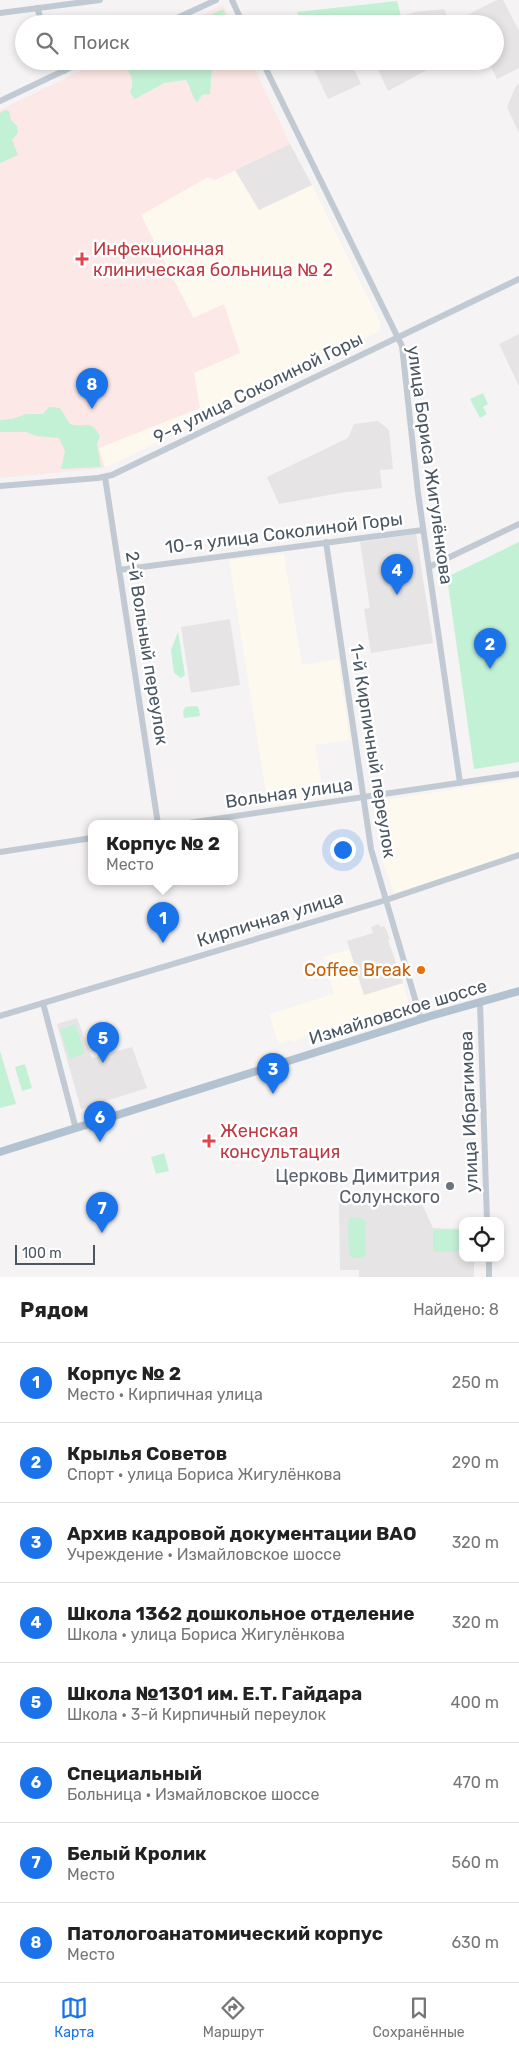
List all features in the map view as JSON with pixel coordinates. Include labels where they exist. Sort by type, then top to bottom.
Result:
[{"type":"main road","name":"Измайловское шоссе","points":[[0,1152],[421,1019],[519,991]]},
{"type":"street","points":[[0,13],[100,0]]},
{"type":"street","points":[[198,8],[201,0]]},
{"type":"street","points":[[183,15],[216,0]]},
{"type":"street","points":[[232,0],[240,15]]},
{"type":"street","points":[[37,8],[40,15]]},
{"type":"street","points":[[0,101],[64,70]]},
{"type":"street","name":"улица Бориса Жигулёнкова","points":[[266,70],[402,346],[423,530],[460,783]]},
{"type":"street","name":"9-я улица Соколиной Горы","points":[[0,486],[105,477],[519,279]]},
{"type":"street","name":"2-й Вольный переулок","points":[[105,477],[157,820]]},
{"type":"street","points":[[429,567],[519,524]]},
{"type":"street","name":"10-я улица Соколиной Горы","points":[[119,570],[423,530]]},
{"type":"street","name":"1-й Кирпичный переулок","points":[[326,542],[362,798],[373,857],[421,1019]]},
{"type":"street","name":"Вольная улица","points":[[210,820],[519,774]]},
{"type":"street","points":[[0,852],[88,839]]},
{"type":"street","name":"Кирпичная улица","points":[[0,1016],[386,900],[519,855]]},
{"type":"street","name":"улица Ибрагимова","points":[[480,1002],[488,1217]]},
{"type":"street","points":[[43,1004],[76,1128]]},
{"type":"street","points":[[489,1262],[489,1277]]},
{"type":"shaded area","points":[[497,0],[503,0],[519,31],[519,68],[497,79],[492,70],[504,70],[504,15],[467,15]]},
{"type":"shaded area","points":[[223,5],[228,15],[202,15]]},
{"type":"shaded area","points":[[444,9],[446,15],[406,15],[415,12]]},
{"type":"shaded area","name":"Инфекционная клиническая больница № 2","points":[[82,70],[255,70],[290,144],[215,180],[208,177],[141,215],[193,318],[224,304],[240,353],[194,373],[200,408],[99,448],[105,468],[0,478],[0,110]]},
{"type":"shaded area","points":[[314,70],[354,70],[361,84],[328,99]]},
{"type":"shaded area","points":[[378,70],[427,70],[388,91]]},
{"type":"shaded area","points":[[519,84],[519,133],[507,107],[516,86]]},
{"type":"shaded area","points":[[290,144],[312,185],[259,210],[235,170]]},
{"type":"shaded area","points":[[235,170],[259,210],[312,185],[380,322],[380,331],[105,468],[98,448],[199,408],[194,373],[194,318],[140,215],[208,177],[215,180]]},
{"type":"shaded area","points":[[519,334],[519,386],[499,344]]},
{"type":"shaded area","points":[[378,421],[389,430],[393,469],[380,470],[382,488],[346,492],[279,504],[267,477],[348,438],[354,424]]},
{"type":"shaded area","points":[[416,534],[433,643],[371,653],[364,609],[370,608],[360,542]]},
{"type":"shaded area","points":[[284,554],[302,665],[338,659],[350,740],[315,745],[324,797],[268,806],[229,560]]},
{"type":"shaded area","points":[[230,619],[240,685],[191,693],[181,627]]},
{"type":"shaded area","points":[[519,779],[519,854],[394,893],[384,865],[372,802]]},
{"type":"shaded area","points":[[379,924],[380,927],[384,926],[386,929],[403,983],[364,995],[347,941],[373,933],[371,927]]},
{"type":"shaded area","points":[[350,949],[364,995],[403,983],[409,1005],[391,1010],[392,1014],[381,1013],[363,1019],[364,1023],[360,1024],[359,1020],[356,1023],[334,1030],[333,1027],[304,1036],[293,1043],[292,1040],[278,1044],[269,1014],[334,994],[323,957]]},
{"type":"shaded area","points":[[77,1018],[92,1058],[132,1047],[147,1088],[81,1109],[57,1024]]},
{"type":"shaded area","points":[[419,1198],[433,1228],[459,1229],[459,1262],[474,1262],[474,1277],[359,1277],[359,1270],[340,1270],[339,1200]]},
{"type":"green space","points":[[397,1],[401,15],[298,15],[297,12]]},
{"type":"green space","points":[[223,9],[226,15],[210,15]]},
{"type":"green space","points":[[128,70],[212,70],[210,94],[202,95],[197,102],[186,80],[164,83],[135,99],[130,92],[132,79]]},
{"type":"green space","points":[[5,110],[9,111],[11,120],[17,126],[18,133],[12,140],[18,155],[0,163],[0,113]]},
{"type":"green space","points":[[483,393],[488,404],[483,407],[487,414],[480,418],[470,399]]},
{"type":"green space","points":[[49,407],[60,408],[70,424],[90,425],[96,430],[100,436],[97,444],[101,467],[61,469],[65,451],[59,438],[37,436],[26,432],[0,432],[0,420],[12,419],[26,414],[43,414]]},
{"type":"green space","points":[[519,542],[519,762],[474,769],[447,577]]},
{"type":"green space","points":[[178,632],[185,675],[181,678],[174,673],[171,650]]},
{"type":"green space","points":[[197,706],[200,716],[184,718],[183,712],[185,707]]},
{"type":"green space","points":[[75,1024],[85,1053],[70,1059],[60,1030]]},
{"type":"green space","points":[[0,1051],[16,1104],[0,1108]]},
{"type":"green space","points":[[25,1064],[32,1088],[22,1091],[15,1067]]},
{"type":"green space","points":[[164,1153],[169,1171],[156,1174],[151,1157]]},
{"type":"green space","points":[[358,1217],[365,1221],[366,1254],[364,1258],[352,1258],[349,1254],[348,1223],[350,1218]]},
{"type":"green space","points":[[433,1230],[459,1230],[459,1252],[433,1252]]},
{"type":"place","name":"Инфекционная клиническая больница № 2","points":[[82,259]]},
{"type":"place","name":"Патологоанатомический корпус","points":[[92,409]]},
{"type":"place","name":"Школа 1362 дошкольное отделение","points":[[397,595]]},
{"type":"place","name":"Крылья Советов","points":[[490,669]]},
{"type":"place","name":"Корпус № 2","points":[[163,943]]},
{"type":"place","name":"Coffee Break","points":[[421,970]]},
{"type":"place","name":"Школа №1301 им. Е.Т. Гайдара","points":[[103,1063]]},
{"type":"place","name":"Архив кадровой документации ВАО","points":[[273,1094]]},
{"type":"place","name":"Женская консультация","points":[[209,1141]]},
{"type":"place","name":"Специальный","points":[[100,1142]]},
{"type":"place","name":"Церковь Димитрия Солунского","points":[[450,1186]]},
{"type":"place","name":"Белый Кролик","points":[[102,1233]]}]
